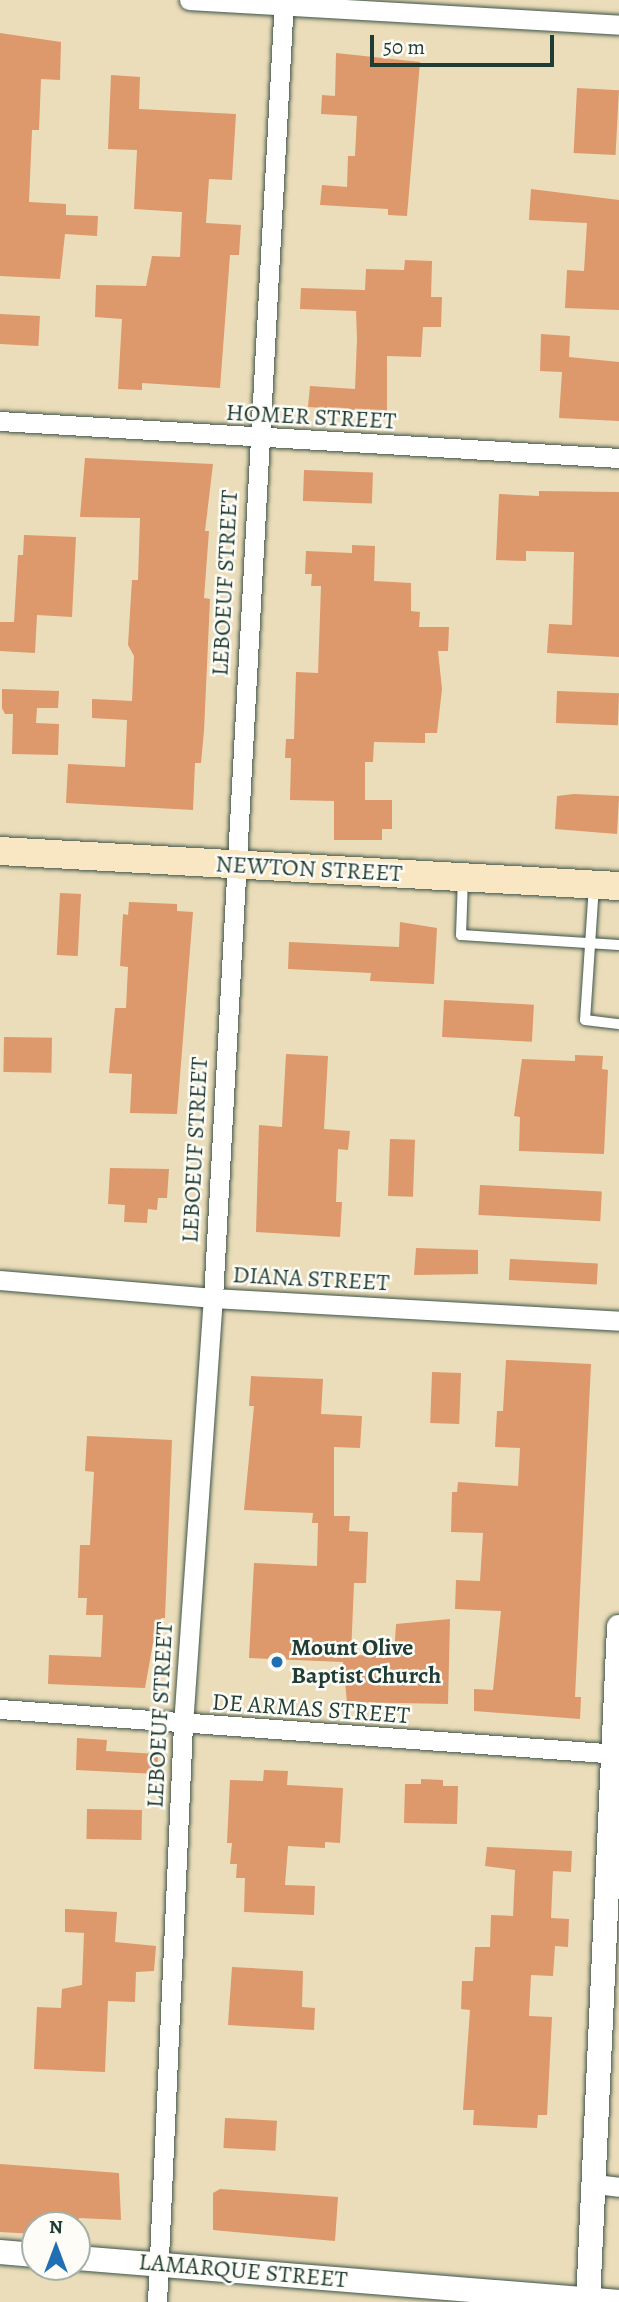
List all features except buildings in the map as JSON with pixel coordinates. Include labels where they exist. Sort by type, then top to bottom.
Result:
[{"type":"main road","name":"NEWTON STREET","points":[[0,851],[606,885]]},
{"type":"street","points":[[190,0],[284,3],[619,25]]},
{"type":"street","name":"LEBOEUF STREET","points":[[157,2302],[183,1726],[213,1298],[234,864],[284,3]]},
{"type":"street","name":"HOMER STREET","points":[[0,421],[258,440],[619,458]]},
{"type":"street","name":"DIANA STREET","points":[[0,1280],[213,1298],[619,1321]]},
{"type":"street","points":[[588,2301],[607,2185],[619,1627]]},
{"type":"street","name":"DE ARMAS STREET","points":[[0,1709],[183,1726],[616,1753]]},
{"type":"street","points":[[0,2252],[21,2254]]},
{"type":"street","name":"LAMARQUE STREET","points":[[91,2259],[619,2302]]},
{"type":"lane","points":[[463,877],[461,935],[619,945]]},
{"type":"lane","points":[[606,885],[590,944],[584,1020],[619,1024]]},
{"type":"place","name":"Mount Olive Baptist Church","points":[[277,1662]]}]
